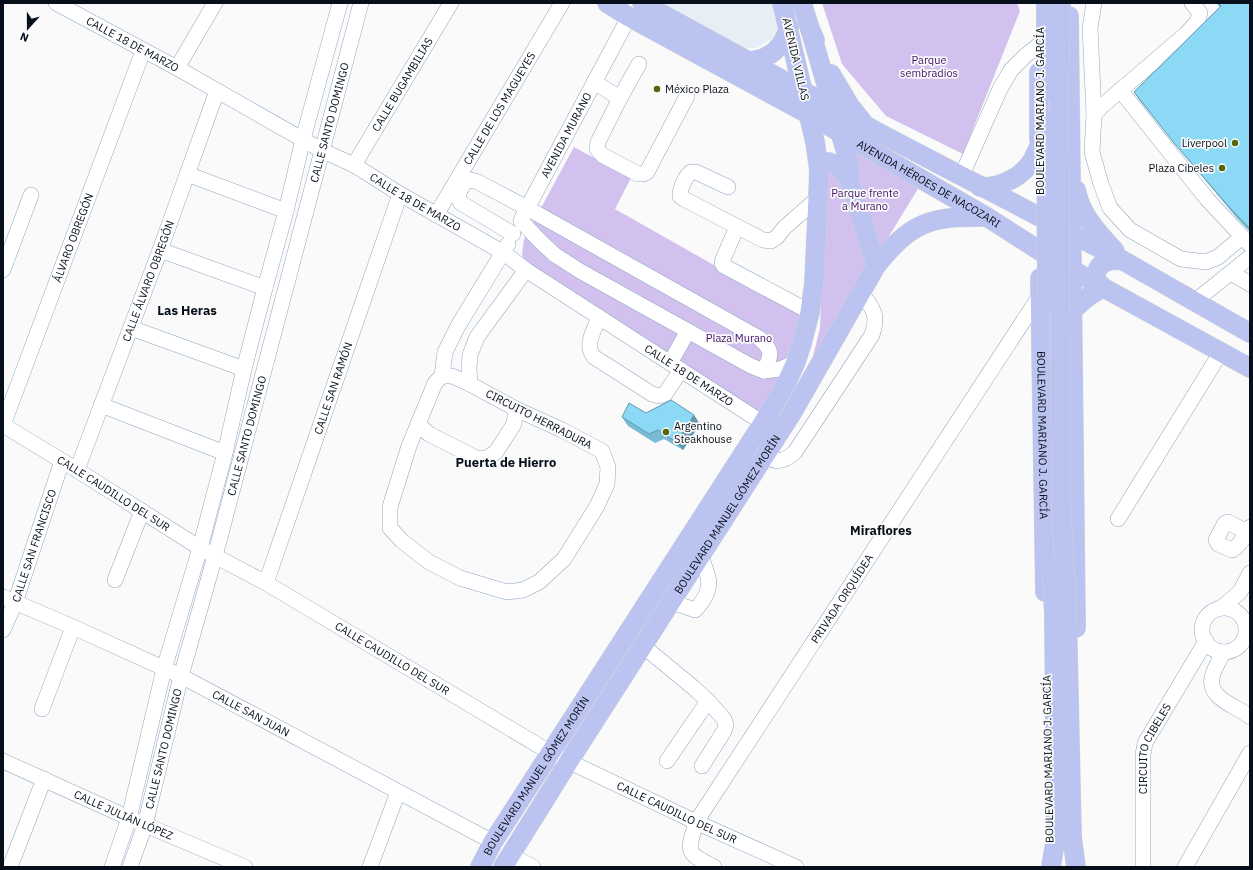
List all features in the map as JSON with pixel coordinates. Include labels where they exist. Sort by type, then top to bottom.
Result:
[{"type":"main road","name":"AVENIDA HÉROES DE NACOZARI","points":[[606,3],[808,114],[849,143],[987,217],[1072,270],[1250,368]]},
{"type":"main road","name":"AVENIDA HÉROES DE NACOZARI","points":[[642,3],[867,127],[1122,260],[1250,333]]},
{"type":"main road","name":"AVENIDA VILLAS","points":[[782,3],[789,27],[808,114]]},
{"type":"main road","name":"AVENIDA VILLAS","points":[[802,3],[810,29],[837,85],[850,106],[867,127]]},
{"type":"main road","name":"BOULEVARD MARIANO J. GARCÍA","points":[[1040,3],[1039,147],[1042,436],[1050,867]]},
{"type":"main road","points":[[1046,3],[1046,208],[1050,510],[1054,615],[1056,829],[1050,867]]},
{"type":"main road","points":[[1061,3],[1059,85],[1061,505],[1068,612],[1072,837],[1077,867]]},
{"type":"main road","points":[[1069,3],[1072,165],[1077,867]]},
{"type":"main road","points":[[746,61],[763,59],[777,50],[789,27]]},
{"type":"main road","points":[[810,29],[833,108],[849,143],[850,181],[876,266]]},
{"type":"main road","name":"BOULEVARD MANUEL GÓMEZ MORÍN","points":[[480,867],[494,842],[763,423],[787,382],[796,362],[810,312],[814,283],[818,198],[824,166],[815,142],[808,114]]},
{"type":"main road","points":[[824,166],[849,143],[885,136]]},
{"type":"main road","points":[[980,186],[987,187],[1004,183],[1019,175],[1031,163],[1039,147]]},
{"type":"main road","points":[[1072,165],[1078,202],[1089,220],[1122,260]]},
{"type":"main road","points":[[824,166],[840,168],[850,181]]},
{"type":"main road","name":"BOULEVARD MANUEL GÓMEZ MORÍN","points":[[507,861],[569,761],[792,413],[876,266],[890,249],[907,234],[921,225],[938,219],[958,216],[987,217]]},
{"type":"main road","points":[[1073,310],[1084,299],[1096,291],[1104,288],[1097,281],[1096,276],[1099,266],[1111,260],[1122,260]]},
{"type":"main road","points":[[1042,436],[1074,434]]},
{"type":"street","name":"CALLE 18 DE MARZO","points":[[56,3],[176,68],[323,151],[354,165],[400,194],[504,253],[526,270],[763,423]]},
{"type":"street","name":"CALLE SANTO DOMINGO","points":[[112,867],[129,818],[164,669],[200,548],[303,139],[340,3]]},
{"type":"street","name":"CALLE SANTO DOMINGO","points":[[130,867],[145,825],[181,676],[323,151],[361,3]]},
{"type":"street","name":"CALLE BUGAMBILIAS","points":[[354,165],[451,3]]},
{"type":"street","name":"CALLE DE LOS MAGUEYES","points":[[436,215],[562,3]]},
{"type":"street","points":[[1094,3],[1090,28],[1094,116],[1092,152],[1101,184],[1110,208],[1130,230],[1181,259],[1206,262],[1246,241],[1207,199],[1120,90]]},
{"type":"street","points":[[1094,116],[1120,90],[1198,22],[1200,13],[1192,3]]},
{"type":"street","points":[[176,68],[213,4]]},
{"type":"street","name":"AVENIDA MURANO","points":[[504,253],[629,17]]},
{"type":"street","points":[[961,177],[1000,89],[1011,70],[1024,56],[1040,44]]},
{"type":"street","name":"ÁLVARO OBREGÓN","points":[[3,425],[144,51]]},
{"type":"street","points":[[639,64],[598,142],[597,149],[602,155],[638,174],[647,172],[687,96]]},
{"type":"street","points":[[594,82],[620,98]]},
{"type":"street","name":"CALLE ÁLVARO OBREGÓN","points":[[77,470],[160,250],[217,91]]},
{"type":"street","points":[[728,186],[696,172],[691,172],[688,174],[680,191],[680,196],[684,200],[763,240],[771,241],[818,198]]},
{"type":"street","points":[[187,174],[286,211]]},
{"type":"street","points":[[513,234],[461,204],[458,194],[464,182],[471,180],[478,182],[524,215],[560,228],[759,338],[768,346],[770,356],[764,371]]},
{"type":"street","name":"CALLE SAN RAMÓN","points":[[266,583],[400,194]]},
{"type":"street","points":[[3,270],[31,195]]},
{"type":"street","points":[[524,215],[541,242],[555,255],[580,271],[688,332],[751,366],[764,371],[780,369],[796,362]]},
{"type":"street","points":[[737,227],[723,259],[722,263],[724,266],[810,312]]},
{"type":"street","points":[[541,242],[547,231],[553,228],[560,228]]},
{"type":"street","points":[[160,250],[265,288]]},
{"type":"street","name":"CIRCUITO HERRADURA","points":[[442,376],[452,376],[470,384],[516,409],[562,430],[602,451],[608,467],[608,484],[597,506],[564,559],[539,582],[523,590],[507,592],[460,578],[429,562],[402,541],[390,528],[390,506],[409,446],[435,383],[442,376],[445,352],[504,253]]},
{"type":"street","points":[[1194,302],[1250,257]]},
{"type":"street","points":[[470,384],[470,355],[477,337],[526,270]]},
{"type":"street","points":[[1230,273],[1250,284]]},
{"type":"street","points":[[748,446],[764,456],[780,462],[788,459],[796,452],[872,335],[875,325],[875,314],[861,292]]},
{"type":"street","name":"PRIVADA ORQUÍDEA","points":[[714,867],[696,858],[692,853],[690,846],[696,822],[1041,294]]},
{"type":"street","points":[[599,317],[589,344],[589,351],[594,358],[652,394],[659,396],[665,394],[688,332]]},
{"type":"street","points":[[131,328],[244,369]]},
{"type":"street","points":[[1118,518],[1222,352]]},
{"type":"street","points":[[101,405],[225,453]]},
{"type":"street","points":[[418,424],[429,434],[476,458],[487,458],[496,452],[514,424],[516,409]]},
{"type":"street","name":"CALLE CAUDILLO DEL SUR","points":[[3,425],[200,548],[266,583],[551,753],[696,822],[796,867]]},
{"type":"street","name":"CALLE SAN FRANCISCO","points":[[3,630],[9,600],[62,461]]},
{"type":"street","points":[[115,580],[142,511]]},
{"type":"street","points":[[672,602],[695,610],[698,608],[708,592],[709,580],[701,557]]},
{"type":"street","points":[[1240,592],[1246,627],[1245,638],[1242,644],[1230,651],[1223,652],[1216,650],[1210,647],[1203,635],[1202,628],[1204,620],[1214,610],[1221,608],[1240,592],[1250,573]]},
{"type":"street","name":"CALLE SAN JUAN","points":[[9,600],[181,676],[494,842]]},
{"type":"street","points":[[1221,608],[1233,610],[1246,627]]},
{"type":"street","points":[[42,709],[73,627]]},
{"type":"street","name":"CIRCUITO CIBELES","points":[[1143,867],[1143,755],[1146,743],[1206,641]]},
{"type":"street","points":[[643,646],[694,688],[724,719],[726,725],[724,731],[702,766]]},
{"type":"street","points":[[1223,652],[1212,677],[1213,689],[1223,700],[1250,716]]},
{"type":"street","points":[[667,761],[708,701]]},
{"type":"street","points":[[1185,867],[1250,753]]},
{"type":"street","name":"CALLE JULIÁN LÓPEZ","points":[[3,761],[129,818],[245,867]]},
{"type":"street","points":[[10,867],[44,779]]},
{"type":"street","points":[[370,867],[398,792]]},
{"type":"street","points":[[507,861],[533,867]]},
{"type":"shaded area","points":[[655,3],[776,3],[779,15],[777,31],[771,39],[757,48],[742,49]]},
{"type":"green space","name":"Parque sembradios","points":[[822,3],[1017,3],[1020,11],[963,154],[886,116],[842,64]]},
{"type":"green space","name":"Plaza Murano","points":[[574,147],[631,178],[615,209],[802,315],[784,376],[759,413],[527,264],[522,255],[524,239]]},
{"type":"green space","name":"Parque frente a Murano","points":[[864,152],[919,187],[811,364],[820,328],[826,175],[840,159]]},
{"type":"building","name":"Plaza Cibeles","points":[[1218,3],[1250,3],[1250,229],[1174,143],[1134,92],[1221,6]]},
{"type":"building","name":"Argentino Steakhouse","points":[[671,400],[694,415],[676,442],[658,430],[649,434],[622,417],[629,403],[646,413]]},
{"type":"place","name":"México Plaza","points":[[657,89]]},
{"type":"place","name":"Liverpool","points":[[1235,143]]},
{"type":"place","name":"Plaza Cibeles","points":[[1222,168]]},
{"type":"place","name":"Argentino Steakhouse","points":[[666,432]]},
{"type":"district","name":"Las Heras","points":[[187,310]]},
{"type":"district","name":"Puerta de Hierro","points":[[506,462]]},
{"type":"district","name":"Miraflores","points":[[881,530]]}]
